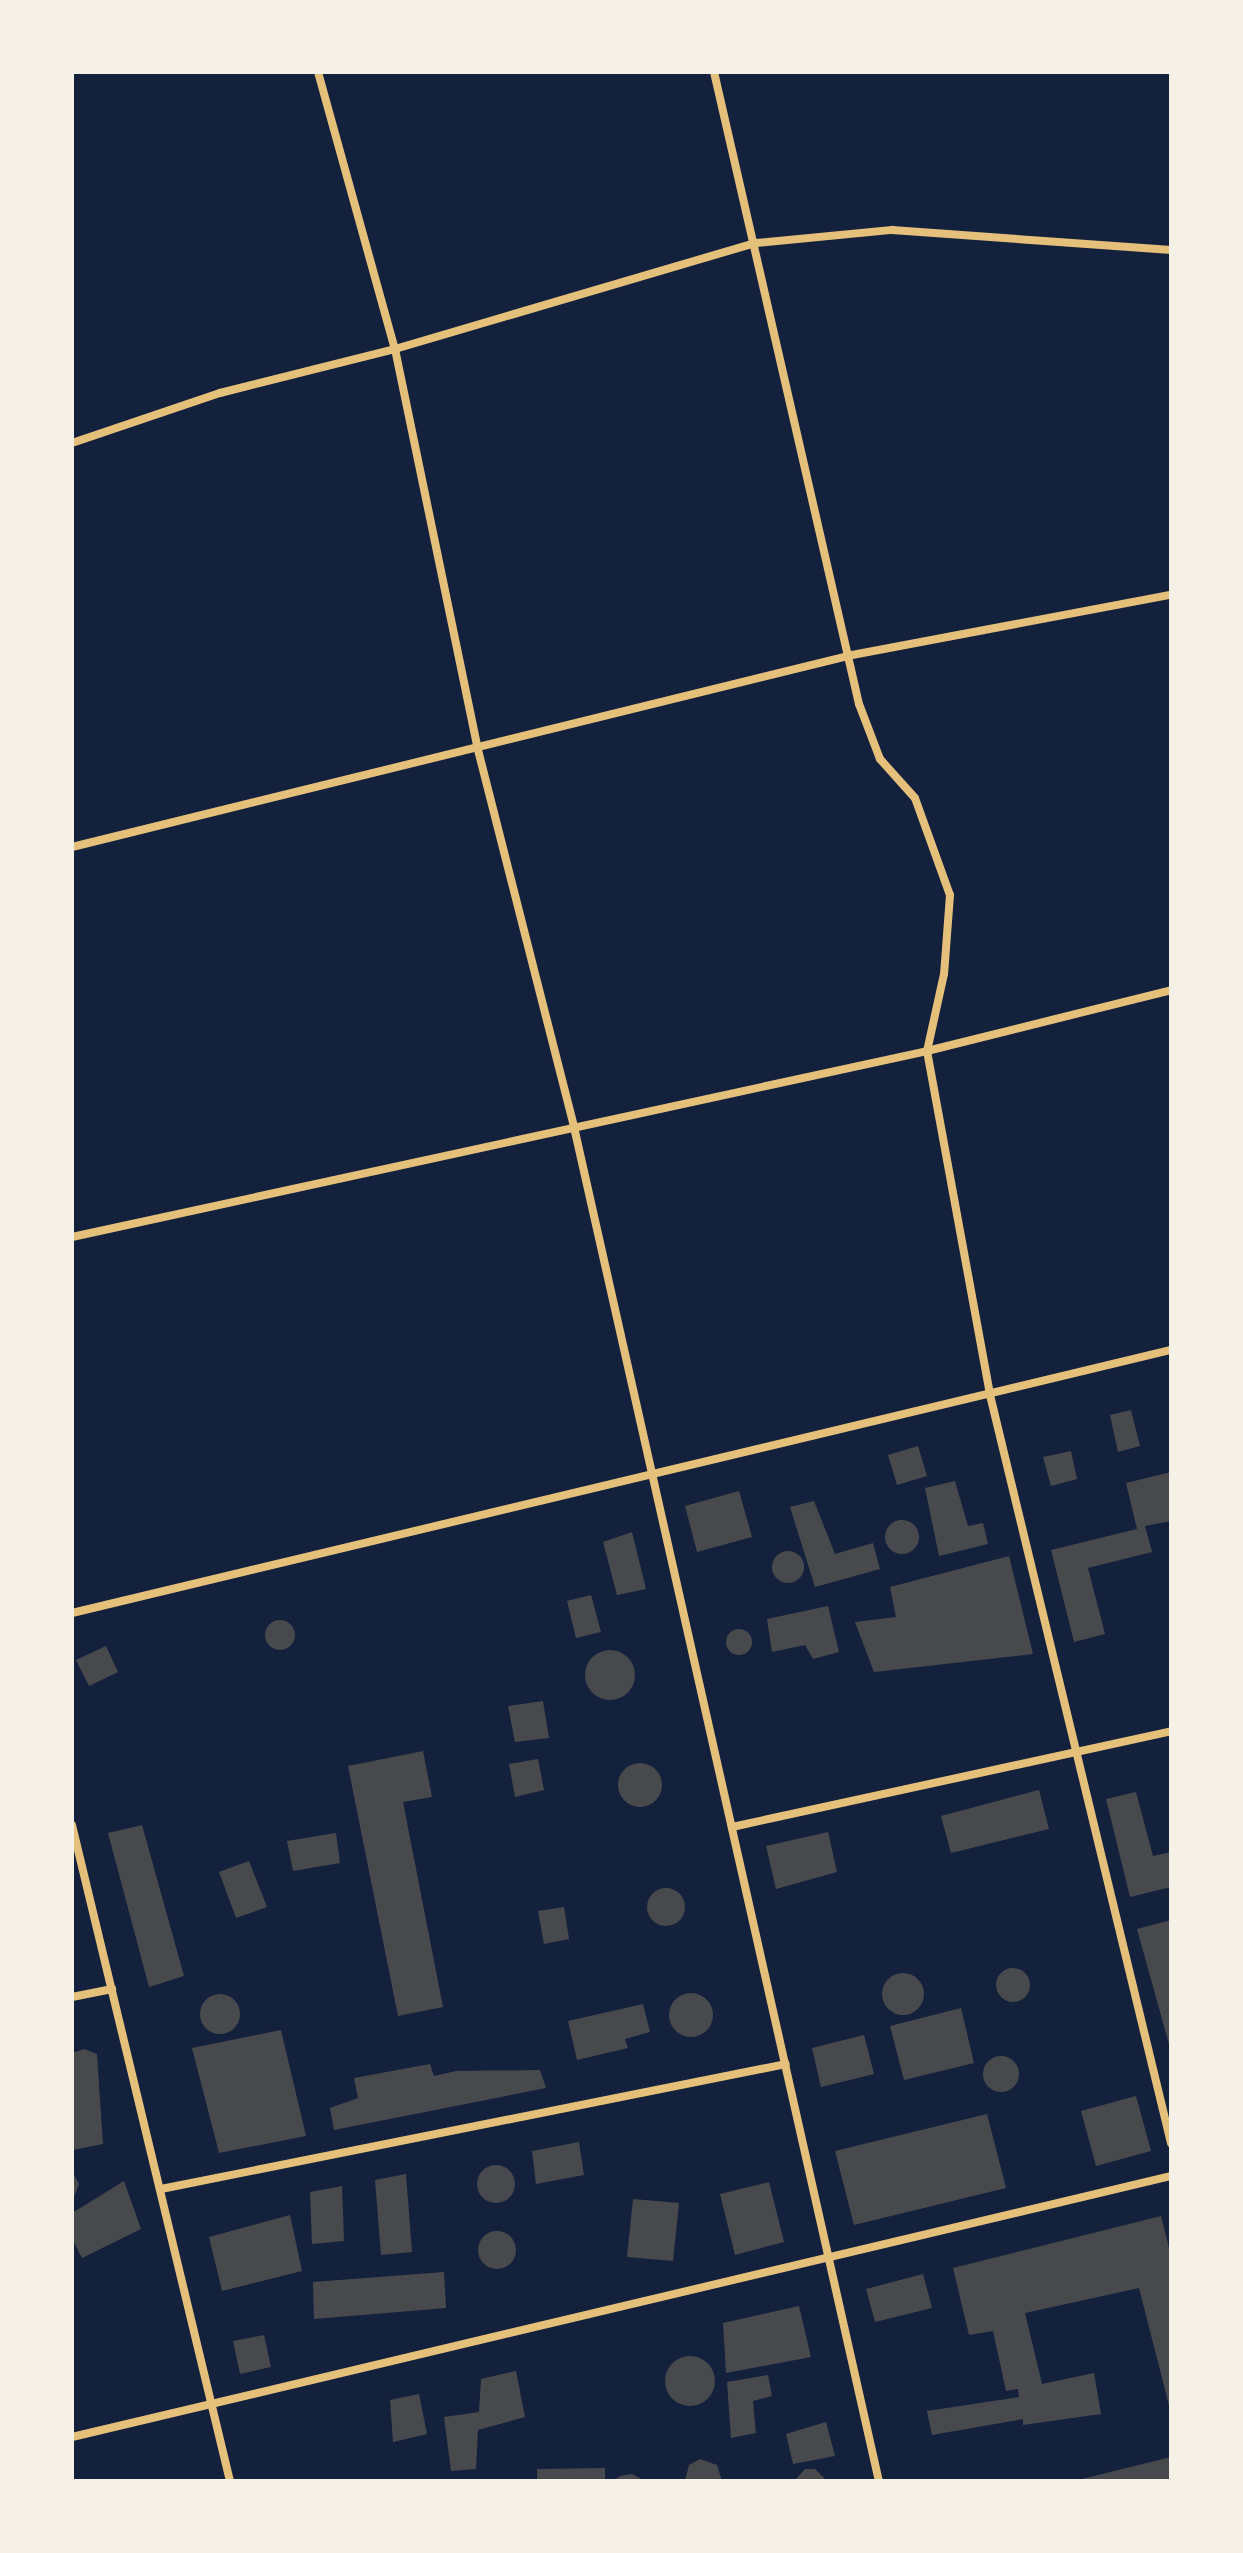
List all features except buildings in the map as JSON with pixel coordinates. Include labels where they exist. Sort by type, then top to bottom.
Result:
[{"type":"street","points":[[318,72],[395,349],[477,746],[574,1127],[879,2481]]},
{"type":"street","points":[[714,72],[852,655],[859,704],[880,759],[915,798],[950,895],[944,974],[927,1051],[990,1395],[1171,2143]]},
{"type":"street","points":[[72,443],[220,393],[395,349],[756,243],[892,230],[1171,250]]},
{"type":"street","points":[[72,847],[852,655],[1171,595]]},
{"type":"street","points":[[72,1237],[927,1051],[1171,990]]},
{"type":"street","points":[[72,1613],[1171,1350]]},
{"type":"street","points":[[732,1827],[1171,1731]]},
{"type":"street","points":[[72,1825],[230,2481]]},
{"type":"street","points":[[72,1997],[112,1989]]},
{"type":"street","points":[[161,2189],[786,2064]]},
{"type":"street","points":[[72,2437],[829,2261],[1171,2176]]}]
